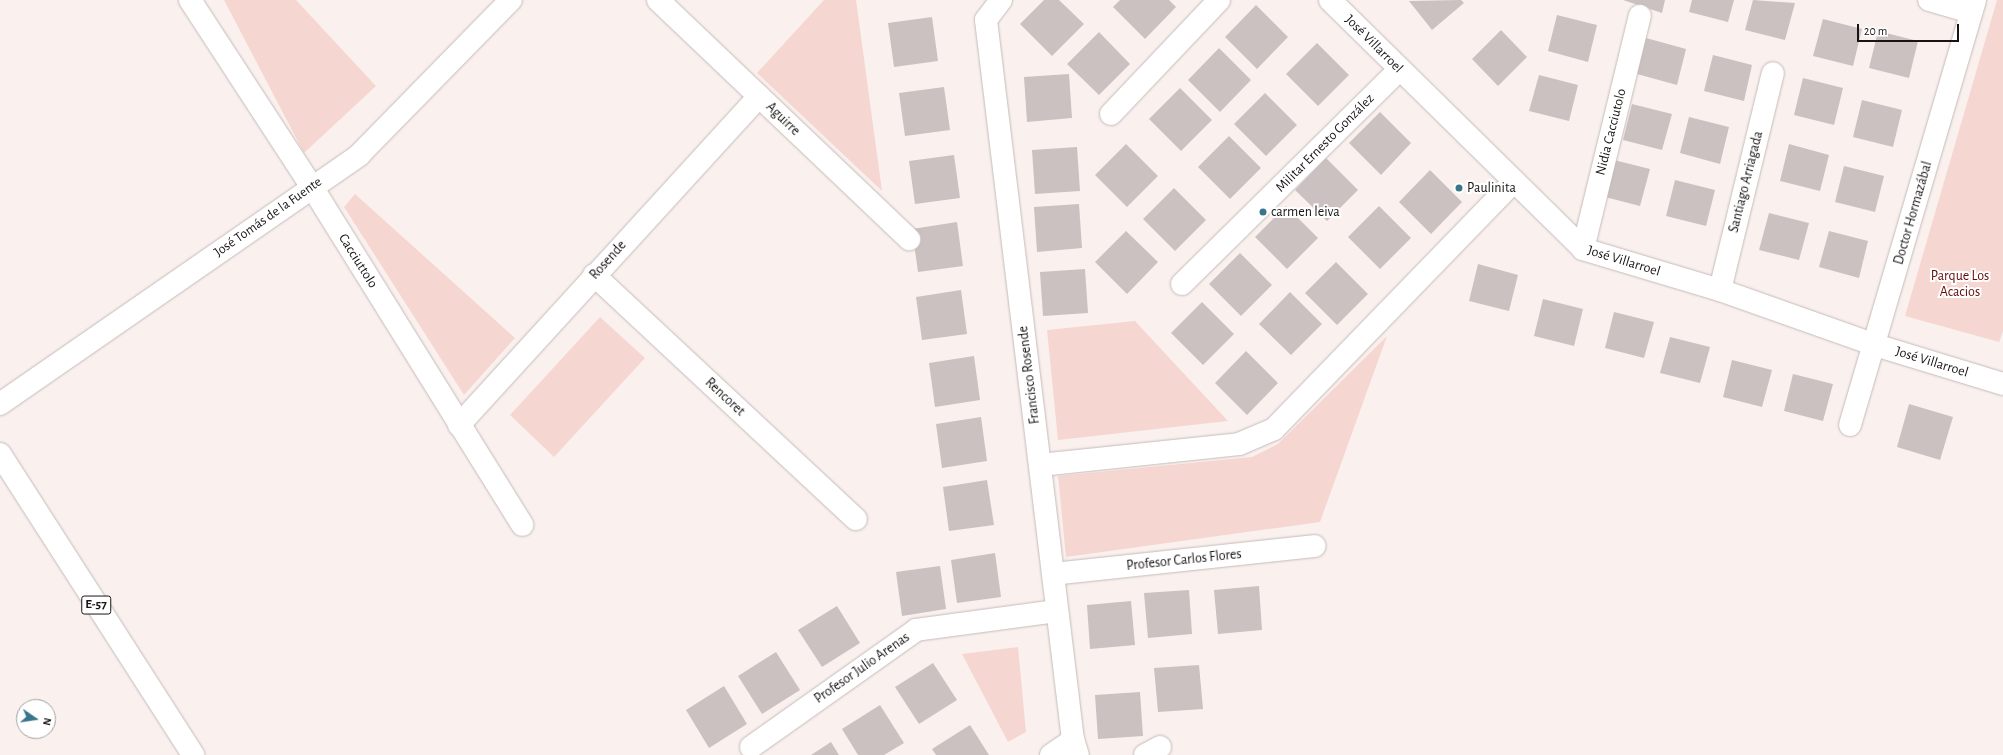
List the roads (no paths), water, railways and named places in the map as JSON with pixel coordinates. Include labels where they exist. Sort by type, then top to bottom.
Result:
[{"type":"street","name":"Cacciuttolo","points":[[190,0],[312,187],[522,526]]},
{"type":"street","name":"José Tomás de la Fuente","points":[[0,404],[359,155],[511,0]]},
{"type":"street","name":"Aguirre","points":[[658,0],[909,239]]},
{"type":"street","name":"Francisco Rosende","points":[[1001,0],[986,20],[1057,611],[1075,748]]},
{"type":"street","points":[[1112,114],[1219,0]]},
{"type":"street","points":[[1929,0],[1973,6]]},
{"type":"street","name":"José Villarroel","points":[[1340,3],[1400,69],[1583,249],[1720,290],[1875,345],[2002,380]]},
{"type":"street","name":"Doctor Hormazábal","points":[[1850,425],[1875,345],[1973,6]]},
{"type":"street","name":"Nidia Cacciutolo","points":[[1583,249],[1640,16]]},
{"type":"street","name":"Militar Ernesto González","points":[[1182,284],[1400,69]]},
{"type":"street","name":"Santiago Arriagada","points":[[1720,290],[1773,73]]},
{"type":"street","name":"Rosende","points":[[459,425],[594,275],[759,96]]},
{"type":"street","points":[[1040,465],[1239,444],[1274,428],[1514,181]]},
{"type":"street","name":"Rencoret","points":[[594,275],[856,519]]},
{"type":"street","name":"E-57","points":[[0,454],[193,755]]},
{"type":"street","name":"Profesor Carlos Flores","points":[[1053,574],[1315,546]]},
{"type":"street","name":"Profesor Julio Arenas","points":[[751,747],[916,630],[1057,611]]},
{"type":"street","points":[[1052,755],[1075,748]]},
{"type":"place","name":"Paulinita","points":[[1459,188]]},
{"type":"place","name":"carmen leiva","points":[[1263,212]]},
{"type":"park label","name":"Parque Los Acacios","points":[[1960,284]]}]
